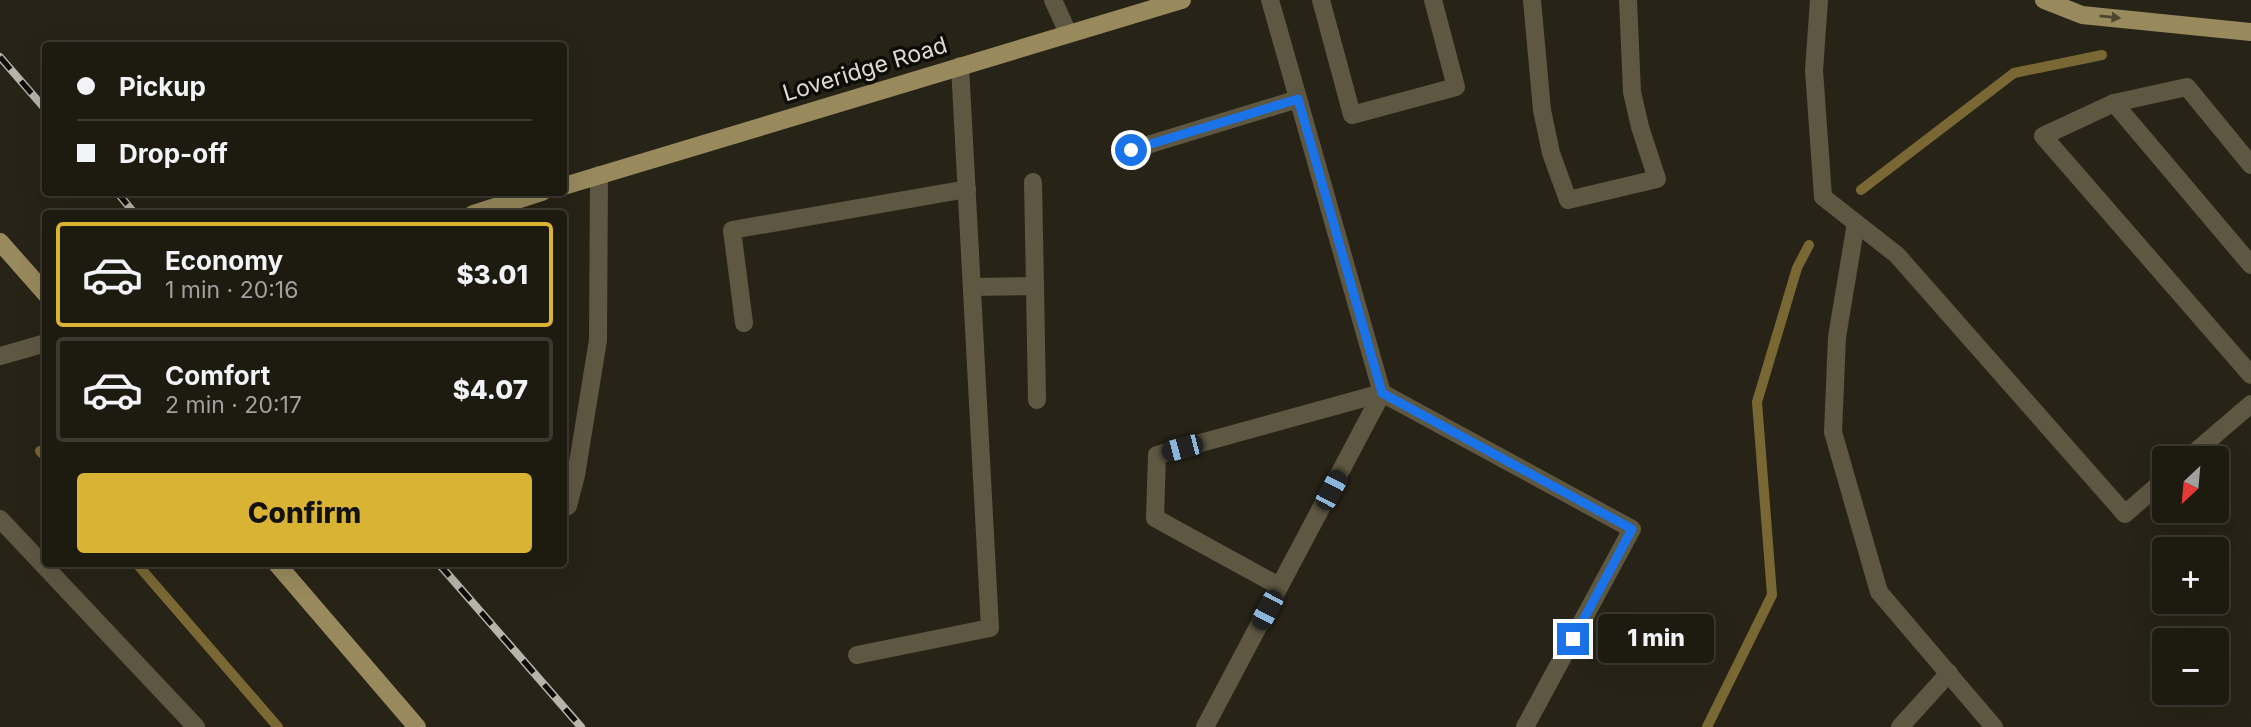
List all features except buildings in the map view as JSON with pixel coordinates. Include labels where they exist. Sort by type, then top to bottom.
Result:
[{"type":"main road","name":"Loveridge Road","points":[[567,185],[1181,0]]},
{"type":"main road","points":[[2044,0],[2082,15],[2251,32]]},
{"type":"main road","points":[[486,210],[529,196]]},
{"type":"main road","points":[[0,242],[42,289]]},
{"type":"main road","points":[[280,567],[417,727]]},
{"type":"street","points":[[1053,0],[1068,33]]},
{"type":"street","points":[[1205,727],[1382,393],[1270,0]]},
{"type":"street","points":[[1321,0],[1352,115],[1457,87],[1433,0]]},
{"type":"street","points":[[1532,0],[1542,110],[1551,153],[1568,200],[1657,179],[1632,92],[1628,0]]},
{"type":"street","points":[[1819,0],[1814,70],[1823,197],[1897,255],[2125,514],[2152,490]]},
{"type":"street","points":[[857,655],[990,628],[960,66]]},
{"type":"street","points":[[2251,165],[2187,87],[2114,103],[2043,136],[2251,375]]},
{"type":"street","points":[[1131,150],[1298,99]]},
{"type":"street","points":[[2114,103],[2251,265]]},
{"type":"street","points":[[568,506],[576,475],[598,340],[599,175]]},
{"type":"street","points":[[1033,182],[1037,400]]},
{"type":"street","points":[[744,323],[732,230],[967,189]]},
{"type":"street","points":[[1856,223],[1837,337],[1833,432],[1879,592],[1994,727]]},
{"type":"street","points":[[972,287],[1035,286]]},
{"type":"street","points":[[0,356],[42,344]]},
{"type":"street","points":[[1279,586],[1155,518],[1157,454],[1382,393],[1632,529],[1525,727]]},
{"type":"street","points":[[2203,446],[2251,404]]},
{"type":"street","points":[[0,519],[42,564]]},
{"type":"street","points":[[45,567],[196,727]]},
{"type":"street","points":[[1900,727],[1949,673]]},
{"type":"waterway","points":[[1861,190],[2014,73],[2102,55]]},
{"type":"waterway","points":[[1707,727],[1772,595],[1757,402],[1797,268],[1809,245]]},
{"type":"waterway","points":[[140,567],[278,727]]},
{"type":"railway","points":[[0,57],[42,105]]},
{"type":"railway","points":[[120,196],[132,210]]},
{"type":"railway","points":[[442,567],[581,727]]},
{"type":"route","points":[[1131,150],[1298,99],[1382,393],[1632,529],[1573,639]]}]
